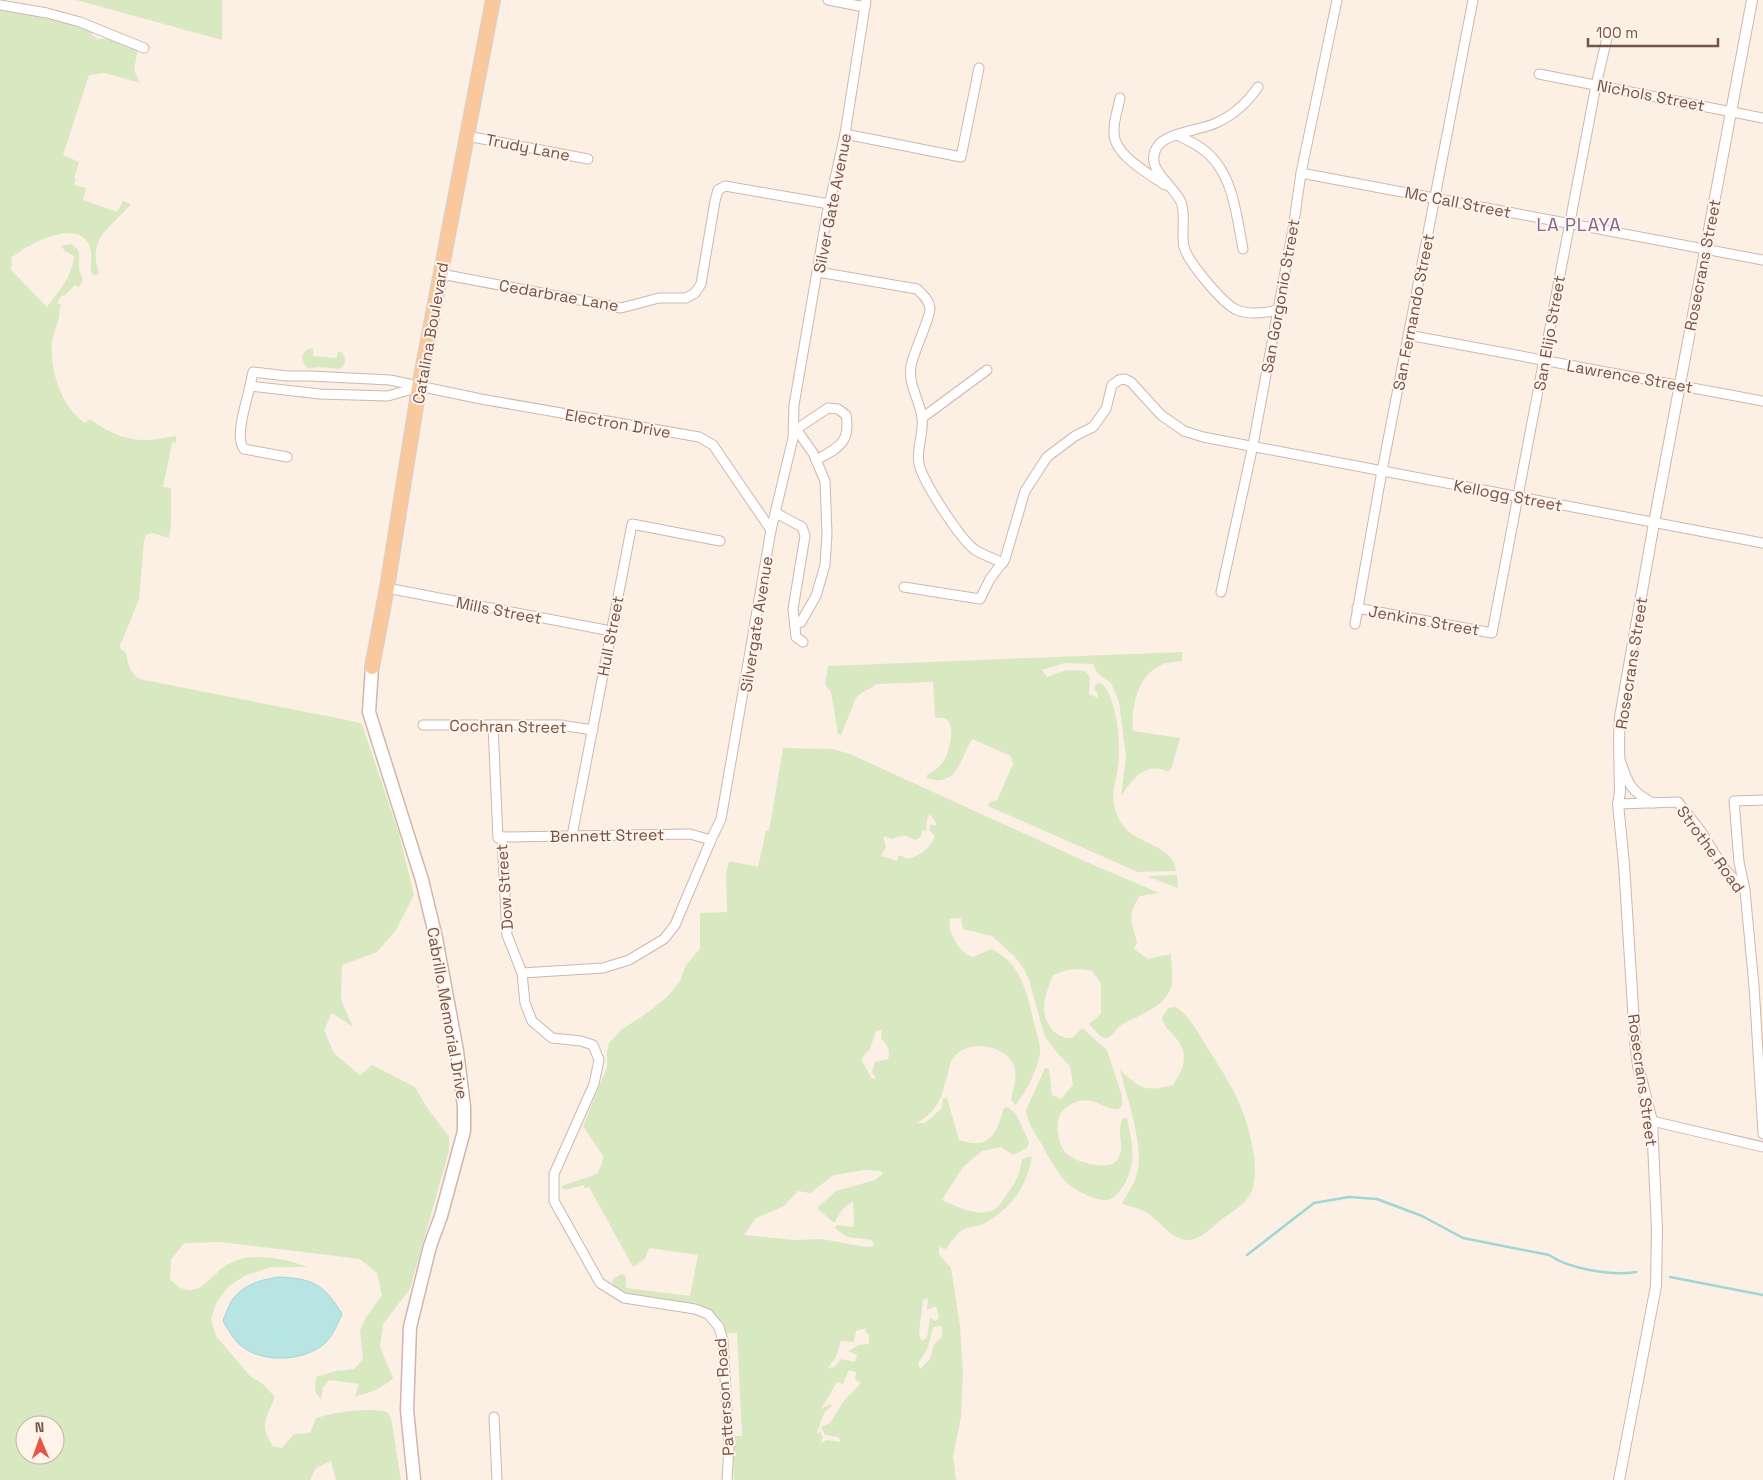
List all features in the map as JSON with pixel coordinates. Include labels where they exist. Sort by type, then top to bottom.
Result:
[{"type":"main road","name":"Catalina Boulevard","points":[[372,667],[387,588],[419,387],[493,0]]},
{"type":"main road","name":"Cabrillo Memorial Drive","points":[[372,667],[369,712],[422,880],[436,938],[457,1051],[464,1107],[464,1131],[441,1216],[430,1246],[410,1328],[407,1410],[414,1480]]},
{"type":"street","points":[[828,0],[866,4]]},
{"type":"street","name":"San Gorgonio Street","points":[[1221,592],[1253,446],[1293,229],[1301,173],[1337,0]]},
{"type":"street","name":"San Fernando Street","points":[[1355,624],[1382,471],[1473,0]]},
{"type":"street","name":"Rosecrans Street","points":[[1619,1480],[1656,1286],[1657,1230],[1652,1121],[1638,1066],[1635,1040],[1624,864],[1618,804],[1620,792],[1619,756],[1622,706],[1654,523],[1752,0]]},
{"type":"street","name":"Silver Gate Avenue","points":[[794,406],[829,204],[845,134],[866,4]]},
{"type":"street","points":[[0,6],[47,13],[80,22],[144,48]]},
{"type":"street","name":"San Elijo Street","points":[[1492,633],[1569,224],[1596,85],[1608,34]]},
{"type":"street","points":[[845,134],[961,157],[979,68]]},
{"type":"street","name":"Nichols Street","points":[[1539,74],[1763,118]]},
{"type":"street","points":[[1258,87],[1246,104],[1229,116],[1215,124],[1167,137],[1158,144],[1153,155],[1154,165],[1182,203],[1184,245],[1187,256],[1198,272],[1229,306],[1239,311],[1264,313],[1278,310]]},
{"type":"street","points":[[1120,98],[1114,133],[1117,147],[1140,168],[1173,190]]},
{"type":"street","points":[[1177,135],[1201,148],[1216,162],[1226,178],[1233,196],[1243,249]]},
{"type":"street","name":"Trudy Lane","points":[[467,136],[588,159]]},
{"type":"street","name":"Mc Call Street","points":[[1301,173],[1763,260]]},
{"type":"street","name":"Cedarbrae Lane","points":[[441,274],[621,308],[659,298],[686,298],[702,284],[718,190],[725,186],[829,204]]},
{"type":"street","points":[[818,272],[918,289],[926,298],[930,310],[911,367],[912,388],[922,418],[922,431],[918,447],[919,464],[926,480],[957,532],[974,549],[1003,563],[990,579],[980,599],[904,587]]},
{"type":"street","name":"Lawrence Street","points":[[1408,335],[1763,401]]},
{"type":"street","points":[[922,418],[987,370]]},
{"type":"street","name":"Electron Drive","points":[[419,387],[388,396],[320,394],[250,386],[253,372],[287,376],[390,380],[419,387],[699,436],[713,444],[771,530]]},
{"type":"street","name":"Kellogg Street","points":[[1003,563],[1025,491],[1047,456],[1075,436],[1093,427],[1106,409],[1112,385],[1119,380],[1131,382],[1161,415],[1184,431],[1203,437],[1763,543]]},
{"type":"street","points":[[250,386],[239,436],[240,444],[244,449],[287,456]]},
{"type":"street","name":"Silvergate Avenue","points":[[711,840],[721,819],[771,530],[793,438],[794,406]]},
{"type":"street","points":[[794,625],[801,622],[816,596],[825,565],[826,534],[825,482],[813,453],[794,428],[828,408],[838,409],[846,415],[846,436],[838,448],[816,460]]},
{"type":"street","points":[[776,513],[802,527],[806,536],[793,609],[796,637],[803,642]]},
{"type":"street","name":"Hull Street","points":[[572,836],[632,524],[720,541]]},
{"type":"street","name":"Mills Street","points":[[387,588],[612,631]]},
{"type":"street","name":"Jenkins Street","points":[[1357,608],[1492,633]]},
{"type":"street","name":"Cochran Street","points":[[423,725],[560,725],[593,730]]},
{"type":"street","name":"Dow Street","points":[[493,725],[498,838],[502,837],[507,935],[522,973],[525,1003],[532,1020],[552,1038]]},
{"type":"street","points":[[1619,756],[1627,781],[1639,795],[1653,803]]},
{"type":"street","points":[[1745,891],[1739,862],[1734,801],[1763,800]]},
{"type":"street","name":"Strothe Road","points":[[1618,804],[1678,802],[1700,830],[1723,867],[1745,891],[1759,986],[1763,1134]]},
{"type":"street","name":"Bennett Street","points":[[502,837],[690,834],[711,840]]},
{"type":"street","points":[[522,973],[604,968],[629,960],[664,939],[675,925],[711,840]]},
{"type":"street","name":"Patterson Road","points":[[552,1038],[581,1041],[593,1045],[599,1060],[594,1084],[554,1174],[554,1201],[600,1283],[624,1298],[695,1309],[708,1314],[718,1327],[723,1341],[728,1437],[727,1480]]},
{"type":"street","points":[[1652,1121],[1763,1147]]},
{"type":"street","points":[[494,1417],[496,1480]]},
{"type":"green space","points":[[76,0],[222,0],[222,40]]},
{"type":"green space","points":[[0,9],[62,19],[92,30],[92,35],[98,39],[110,38],[138,49],[134,70],[140,83],[105,73],[89,75],[63,155],[79,162],[74,185],[86,188],[83,200],[117,212],[123,201],[131,204],[103,234],[99,242],[96,250],[98,275],[93,275],[91,272],[89,245],[84,238],[77,234],[69,233],[51,236],[34,243],[11,257],[11,270],[47,307],[64,283],[73,264],[74,256],[65,251],[61,246],[71,244],[79,251],[79,269],[83,280],[79,287],[75,285],[64,296],[62,295],[57,303],[61,305],[53,340],[52,354],[55,376],[69,408],[85,423],[90,419],[110,432],[132,439],[151,440],[176,436],[176,442],[172,443],[163,487],[171,488],[169,538],[152,533],[146,535],[139,599],[120,648],[127,654],[130,668],[139,679],[362,724],[399,834],[414,895],[396,930],[377,952],[342,965],[341,1000],[353,1027],[332,1013],[324,1030],[334,1053],[360,1075],[372,1065],[415,1087],[426,1106],[449,1137],[449,1151],[410,1289],[383,1324],[380,1347],[393,1378],[380,1388],[355,1396],[359,1384],[329,1380],[323,1388],[321,1400],[315,1391],[316,1377],[336,1371],[354,1369],[363,1359],[360,1331],[365,1319],[382,1295],[377,1273],[360,1259],[221,1242],[184,1243],[171,1260],[170,1279],[178,1286],[191,1290],[197,1289],[209,1281],[227,1265],[245,1258],[272,1258],[307,1267],[272,1267],[246,1275],[229,1286],[216,1303],[211,1319],[216,1336],[250,1376],[264,1385],[275,1397],[265,1421],[266,1432],[273,1446],[282,1448],[294,1434],[310,1433],[316,1418],[352,1411],[370,1410],[387,1412],[391,1418],[401,1480],[336,1480],[331,1461],[316,1468],[310,1480],[0,1480]]},
{"type":"green space","points":[[313,349],[313,356],[337,358],[338,351],[341,352],[345,363],[340,369],[317,367],[308,369],[302,357],[306,350]]},
{"type":"green space","points":[[1182,652],[1182,661],[1166,663],[1156,667],[1149,674],[1138,691],[1133,711],[1133,731],[1180,738],[1172,767],[1168,772],[1153,768],[1141,773],[1130,783],[1121,796],[1126,757],[1119,702],[1111,683],[1098,674],[1093,664],[1065,663],[1042,670],[1047,677],[1066,670],[1085,671],[1090,677],[1089,694],[1098,698],[1098,694],[1094,689],[1096,684],[1101,683],[1107,690],[1115,711],[1118,735],[1119,758],[1113,795],[1116,812],[1121,822],[1134,836],[1157,847],[1170,857],[1176,871],[1138,872],[988,806],[990,802],[997,800],[1013,764],[1011,756],[972,739],[961,762],[952,775],[945,779],[937,780],[927,778],[927,775],[943,762],[949,747],[951,734],[950,723],[947,720],[935,718],[933,682],[877,684],[856,698],[841,735],[838,734],[831,692],[825,685],[828,666]]},
{"type":"green space","points":[[783,748],[833,749],[850,754],[1159,893],[1140,896],[1133,908],[1131,919],[1137,942],[1134,949],[1148,959],[1171,954],[1172,984],[1169,992],[1160,1003],[1148,1012],[1121,1025],[1111,1036],[1104,1038],[1089,1024],[1101,1014],[1101,984],[1092,971],[1072,970],[1053,975],[1044,1002],[1047,1021],[1055,1033],[1063,1037],[1072,1038],[1082,1028],[1107,1050],[1122,1096],[1122,1105],[1119,1109],[1108,1108],[1088,1100],[1076,1102],[1065,1108],[1059,1117],[1057,1127],[1059,1141],[1068,1155],[1086,1163],[1101,1166],[1113,1164],[1119,1157],[1122,1119],[1127,1118],[1131,1136],[1131,1167],[1126,1182],[1119,1192],[1116,1196],[1107,1200],[1093,1197],[1068,1184],[1060,1175],[1034,1133],[1028,1119],[1026,1110],[1045,1068],[1049,1069],[1052,1095],[1061,1099],[1073,1085],[1070,1066],[1045,1037],[1029,980],[1024,969],[1014,956],[992,936],[963,929],[961,918],[950,919],[950,930],[959,947],[964,952],[973,957],[991,949],[1010,962],[1016,970],[1025,989],[1040,1049],[1037,1066],[1031,1080],[1015,1105],[1011,1099],[1015,1071],[1013,1063],[1008,1057],[1001,1052],[984,1046],[975,1046],[959,1052],[951,1061],[938,1102],[931,1113],[917,1123],[925,1123],[942,1108],[943,1099],[947,1098],[959,1140],[978,1143],[990,1138],[994,1133],[1004,1108],[1008,1107],[1016,1114],[1029,1142],[1027,1148],[1013,1155],[1001,1147],[982,1151],[963,1167],[942,1200],[970,1211],[992,1211],[998,1207],[1015,1182],[1022,1159],[1032,1156],[1022,1187],[1002,1211],[983,1224],[961,1230],[946,1249],[939,1247],[939,1254],[951,1268],[960,1326],[963,1372],[961,1417],[953,1456],[956,1480],[734,1480],[732,1436],[742,1436],[737,1333],[726,1333],[715,1319],[703,1309],[675,1301],[630,1294],[615,1288],[612,1282],[614,1278],[622,1274],[626,1277],[626,1288],[690,1296],[698,1255],[649,1248],[645,1259],[633,1267],[589,1187],[585,1188],[583,1185],[565,1190],[561,1186],[597,1174],[602,1164],[603,1156],[583,1126],[607,1067],[609,1043],[621,1030],[650,1011],[669,995],[680,981],[686,965],[700,949],[700,913],[727,912],[726,873],[729,861],[758,867],[766,831],[769,831]],"holes":[[[930,814],[936,826],[931,824],[929,830],[935,836],[924,851],[908,859],[899,855],[897,861],[881,856],[886,847],[883,836],[891,839],[905,835],[915,840],[921,837],[922,830],[926,831],[927,819]],[[882,1030],[881,1039],[888,1047],[889,1056],[888,1059],[875,1062],[872,1072],[876,1078],[872,1079],[861,1059],[870,1049],[876,1031]],[[864,1170],[881,1171],[883,1174],[875,1180],[836,1191],[817,1208],[834,1223],[842,1210],[853,1201],[853,1227],[837,1225],[835,1228],[847,1237],[872,1240],[874,1246],[866,1247],[822,1239],[794,1240],[744,1235],[756,1218],[784,1206],[798,1191],[810,1193],[834,1175]],[[928,1298],[927,1310],[936,1306],[939,1318],[935,1321],[930,1318],[927,1338],[921,1341],[919,1332],[923,1300]],[[942,1326],[942,1337],[934,1344],[930,1359],[920,1369],[918,1364],[928,1347],[933,1327]],[[866,1328],[865,1331],[869,1335],[869,1344],[859,1345],[848,1351],[857,1355],[855,1362],[841,1359],[834,1367],[827,1369],[836,1357],[841,1341],[854,1342],[856,1331]],[[849,1370],[856,1372],[855,1380],[861,1383],[843,1402],[830,1423],[821,1427],[825,1435],[839,1437],[840,1442],[826,1440],[820,1444],[823,1438],[820,1431],[818,1434],[817,1432],[825,1411],[832,1406],[831,1404],[821,1409],[837,1382],[843,1384]]]},
{"type":"green space","points":[[1177,875],[1178,888],[1149,877],[1149,876]]},
{"type":"green space","points":[[1176,1007],[1186,1015],[1194,1026],[1232,1087],[1247,1125],[1255,1165],[1255,1178],[1247,1199],[1201,1236],[1192,1240],[1181,1239],[1175,1236],[1149,1214],[1122,1204],[1136,1177],[1139,1153],[1134,1124],[1120,1070],[1138,1085],[1144,1087],[1156,1088],[1173,1085],[1180,1073],[1184,1055],[1180,1043],[1165,1026],[1162,1018],[1168,1008]]},
{"type":"water","points":[[280,1277],[302,1280],[317,1285],[330,1296],[342,1314],[324,1344],[316,1350],[295,1357],[273,1358],[253,1353],[237,1342],[223,1321],[231,1302],[240,1291],[259,1281]]},
{"type":"waterway","points":[[1247,1255],[1314,1203],[1349,1197],[1377,1199],[1422,1216],[1463,1238],[1549,1255],[1579,1268],[1615,1273],[1636,1272]]},
{"type":"waterway","points":[[1670,1277],[1763,1295]]},
{"type":"district","name":"LA PLAYA","points":[[1579,225]]}]
